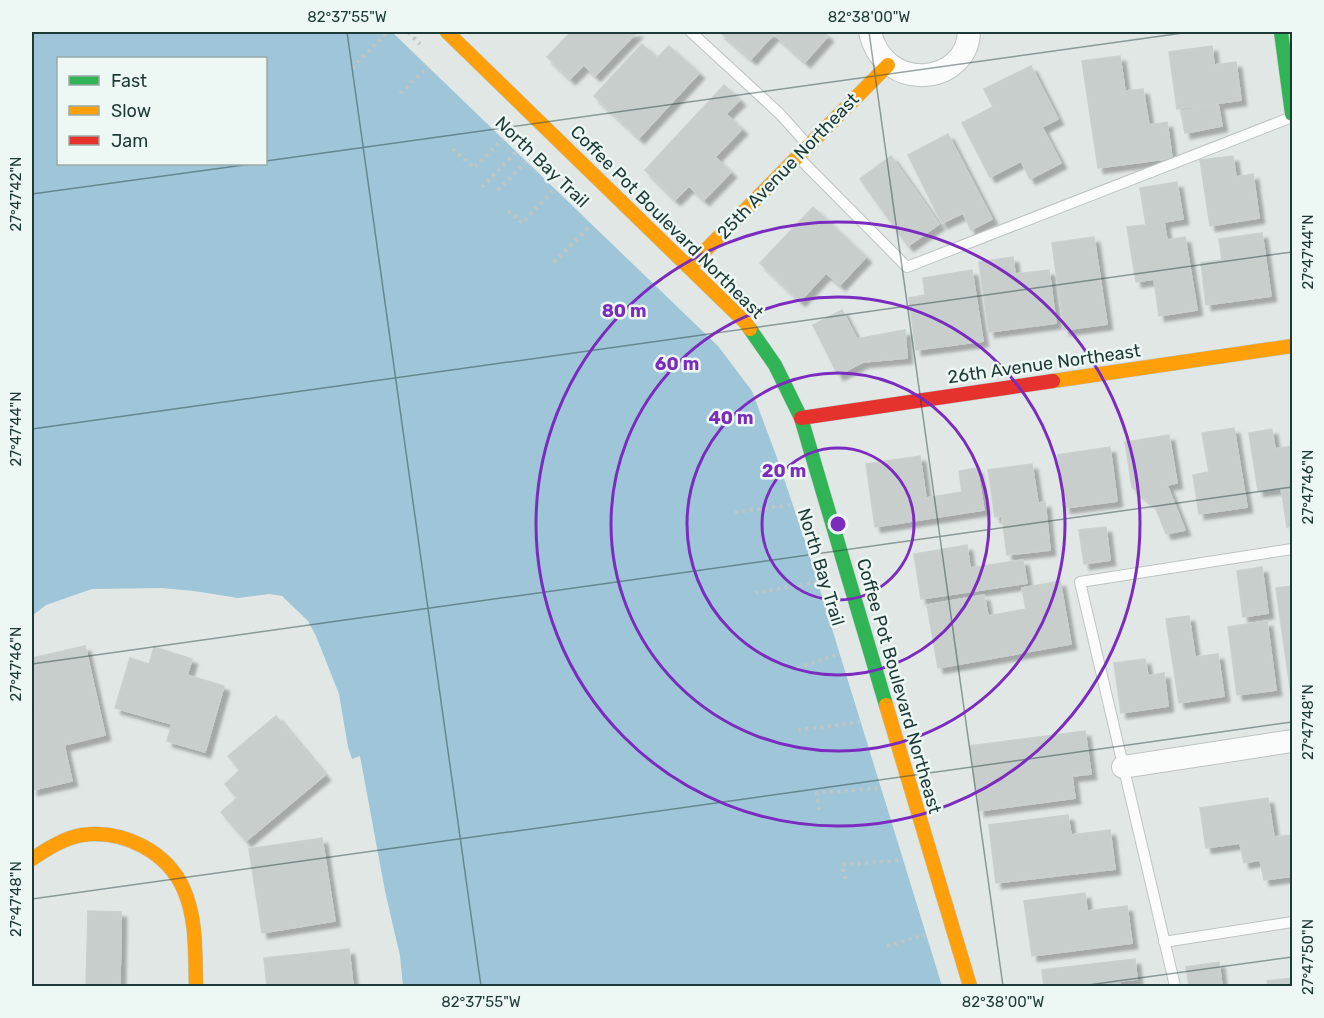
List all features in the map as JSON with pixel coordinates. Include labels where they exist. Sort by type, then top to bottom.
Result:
[{"type":"street","name":"Coffee Pot Boulevard Northeast","points":[[447,32],[745,322],[775,365],[801,418],[970,987]]},
{"type":"street","points":[[870,32],[873,45],[888,65],[902,73],[926,76],[942,71],[955,62],[965,48],[969,32]]},
{"type":"street","points":[[1281,32],[1293,115]]},
{"type":"street","name":"25th Avenue Northeast","points":[[689,267],[888,65]]},
{"type":"street","name":"26th Avenue Northeast","points":[[801,418],[1293,346]]},
{"type":"street","points":[[1123,766],[1293,741]]},
{"type":"street","points":[[32,859],[47,849],[80,835],[108,834],[136,844],[160,857],[178,878],[188,902],[195,939],[196,987]]},
{"type":"lane","points":[[691,32],[780,114],[809,145]]},
{"type":"lane","points":[[798,156],[907,267],[1293,115]]},
{"type":"lane","points":[[1175,987],[1080,582],[1293,549]]},
{"type":"lane","points":[[1164,942],[1293,922]]},
{"type":"path","points":[[352,68],[388,32]]},
{"type":"path","points":[[408,32],[424,48]]},
{"type":"path","points":[[400,93],[428,67]]},
{"type":"path","points":[[453,149],[474,168],[502,139]]},
{"type":"path","points":[[482,187],[516,152]]},
{"type":"path","points":[[498,190],[526,162]]},
{"type":"path","points":[[508,212],[522,224],[554,190]]},
{"type":"path","points":[[554,262],[591,225]]},
{"type":"path","points":[[735,512],[792,505]]},
{"type":"path","points":[[755,592],[817,582]]},
{"type":"path","points":[[797,668],[839,654]]},
{"type":"path","points":[[798,730],[860,722]]},
{"type":"path","points":[[819,810],[818,793],[880,788]]},
{"type":"path","points":[[845,879],[842,865],[902,860]]},
{"type":"path","points":[[887,946],[925,935]]},
{"type":"water","points":[[32,32],[392,32],[718,346],[752,391],[805,541],[942,986],[403,986],[400,956],[385,891],[360,756],[352,759],[339,694],[308,621],[282,596],[269,594],[238,598],[161,588],[92,589],[46,605],[32,616]]},
{"type":"building","points":[[571,32],[637,32],[595,76],[584,65],[570,79],[547,57]]},
{"type":"building","points":[[720,32],[823,32],[828,36],[805,62],[774,34],[751,59]]},
{"type":"building","points":[[642,44],[657,58],[669,46],[699,73],[639,138],[594,96]]},
{"type":"building","points":[[1212,46],[1214,65],[1236,62],[1241,100],[1177,109],[1169,52]]},
{"type":"building","points":[[1120,56],[1125,91],[1143,89],[1149,125],[1167,122],[1172,158],[1098,168],[1082,61]]},
{"type":"building","points":[[1031,66],[1058,119],[1042,127],[1061,163],[1030,179],[1021,161],[990,177],[962,123],[993,107],[984,89]]},
{"type":"building","points":[[724,85],[740,100],[726,114],[742,129],[715,157],[731,172],[704,200],[689,186],[675,200],[645,170]]},
{"type":"building","points":[[1218,104],[1222,126],[1185,133],[1181,111]]},
{"type":"building","points":[[948,134],[992,219],[971,230],[963,213],[942,223],[908,155]]},
{"type":"building","points":[[891,156],[939,224],[908,246],[860,179]]},
{"type":"building","points":[[1233,156],[1236,177],[1253,174],[1259,218],[1210,226],[1200,160]]},
{"type":"building","points":[[1177,182],[1183,219],[1164,222],[1167,240],[1185,237],[1197,310],[1159,316],[1154,279],[1136,282],[1127,227],[1146,225],[1140,188]]},
{"type":"building","points":[[813,207],[866,257],[840,285],[826,273],[800,301],[760,263]]},
{"type":"building","points":[[1262,233],[1271,296],[1206,305],[1201,263],[1222,260],[1219,239]]},
{"type":"building","points":[[1094,237],[1107,324],[1064,330],[1052,243]]},
{"type":"building","points":[[1013,257],[1015,274],[1049,270],[1056,323],[989,332],[979,262]]},
{"type":"building","points":[[972,270],[983,341],[916,350],[909,298],[925,295],[923,278]]},
{"type":"building","points":[[842,310],[857,339],[905,330],[907,358],[863,362],[838,375],[813,325]]},
{"type":"building","points":[[1234,428],[1247,507],[1199,514],[1193,475],[1209,472],[1202,433]]},
{"type":"building","points":[[1272,429],[1275,449],[1292,446],[1292,526],[1287,527],[1281,488],[1258,491],[1249,433]]},
{"type":"building","points":[[1169,435],[1177,483],[1167,485],[1185,530],[1166,534],[1155,506],[1132,487],[1125,442]]},
{"type":"building","points":[[1110,447],[1117,501],[1065,508],[1058,455]]},
{"type":"building","points":[[920,456],[926,498],[962,492],[959,471],[977,468],[984,510],[875,527],[866,464]]},
{"type":"building","points":[[1032,464],[1038,503],[1045,502],[1050,550],[1007,555],[1002,516],[995,517],[988,470]]},
{"type":"building","points":[[1106,527],[1110,560],[1084,564],[1079,530]]},
{"type":"building","points":[[967,545],[970,568],[1023,560],[1027,583],[921,599],[914,554]]},
{"type":"building","points":[[1262,567],[1268,613],[1243,617],[1237,571]]},
{"type":"building","points":[[1060,581],[1071,644],[938,668],[927,605],[984,595],[988,616],[1026,609],[1022,588]]},
{"type":"building","points":[[1292,586],[1292,688],[1290,688],[1276,588]]},
{"type":"building","points":[[1189,616],[1195,657],[1218,654],[1224,696],[1179,703],[1166,619]]},
{"type":"building","points":[[1267,621],[1276,690],[1237,695],[1228,627]]},
{"type":"building","points":[[85,646],[105,735],[64,745],[72,781],[32,790],[32,715],[35,714],[32,697],[32,658]]},
{"type":"building","points":[[154,647],[192,659],[187,675],[224,686],[205,752],[167,741],[172,724],[115,708],[130,658],[149,664]]},
{"type":"building","points":[[1145,659],[1148,676],[1164,673],[1168,706],[1121,713],[1114,663]]},
{"type":"building","points":[[276,716],[325,775],[246,841],[221,812],[237,798],[225,784],[240,770],[228,756]]},
{"type":"building","points":[[1085,731],[1091,774],[1072,776],[1075,798],[979,811],[970,746]]},
{"type":"building","points":[[1268,798],[1274,837],[1291,835],[1292,876],[1264,880],[1260,860],[1244,863],[1240,843],[1206,848],[1200,808]]},
{"type":"building","points":[[1068,815],[1071,835],[1110,830],[1115,869],[996,883],[989,825]]},
{"type":"building","points":[[322,838],[335,921],[262,933],[249,849]]},
{"type":"building","points":[[1085,893],[1087,911],[1127,906],[1132,943],[1032,956],[1024,901]]},
{"type":"building","points":[[88,911],[121,912],[120,986],[86,986]]},
{"type":"building","points":[[349,949],[353,986],[267,986],[264,958]]},
{"type":"building","points":[[1135,959],[1137,979],[1119,981],[1120,986],[1044,986],[1042,970]]},
{"type":"building","points":[[1219,962],[1222,986],[1189,986],[1186,967]]},
{"type":"building","points":[[1292,978],[1292,986],[1268,986],[1267,981]]},
{"type":"traffic: fast","points":[[1281,32],[1292,114]]},
{"type":"traffic: fast","points":[[750,329],[775,365],[801,418],[886,705]]},
{"type":"traffic: slow","points":[[447,32],[750,329]]},
{"type":"traffic: slow","points":[[689,267],[888,65]]},
{"type":"traffic: slow","points":[[1053,381],[1292,346]]},
{"type":"traffic: slow","points":[[886,705],[970,986]]},
{"type":"traffic: slow","points":[[32,859],[69,839],[97,834],[128,840],[156,854],[177,876],[188,901],[194,937],[196,986]]},
{"type":"traffic: jam","points":[[801,418],[1053,381]]}]
